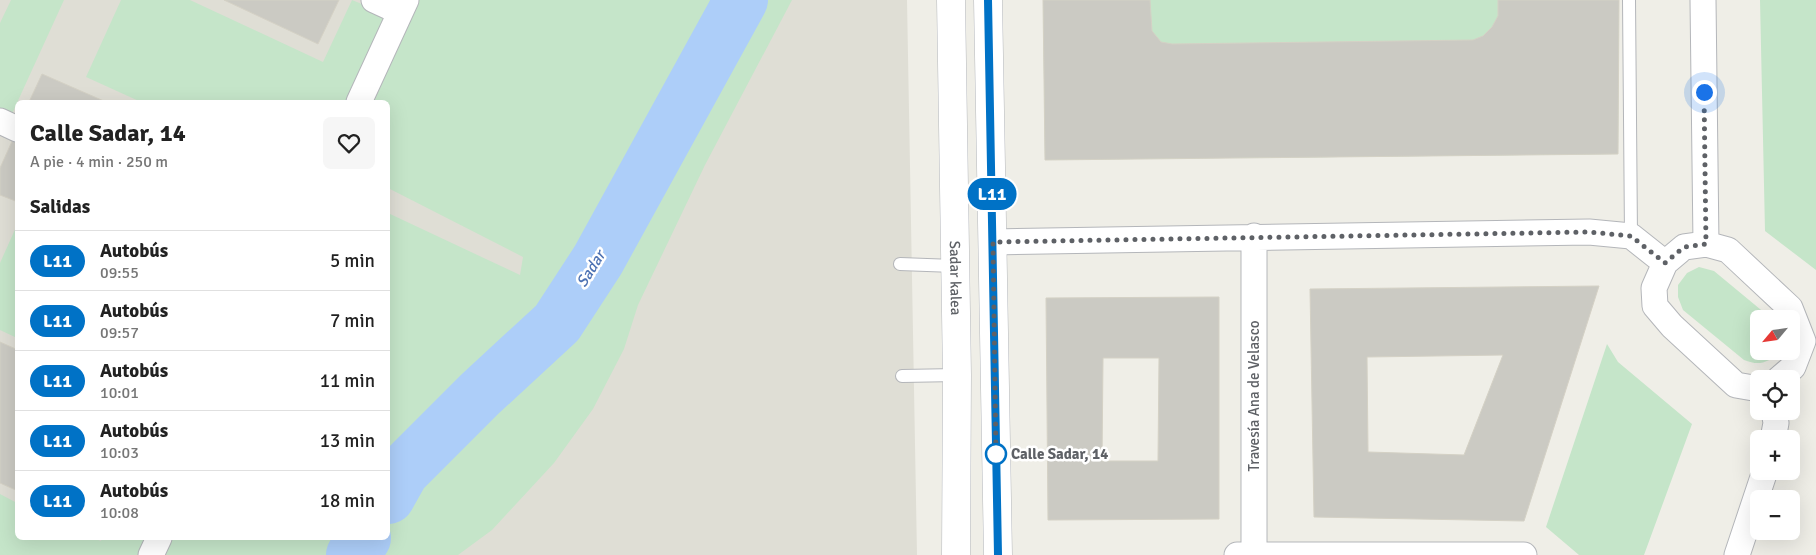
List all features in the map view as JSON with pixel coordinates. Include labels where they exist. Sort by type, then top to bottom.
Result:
[{"type":"street","points":[[360,100],[403,6],[374,0]]},
{"type":"street","name":"Sadar kalea","points":[[951,0],[957,375],[956,555]]},
{"type":"street","points":[[988,0],[998,555]]},
{"type":"street","points":[[1703,0],[1706,244]]},
{"type":"street","points":[[0,121],[15,128]]},
{"type":"street","points":[[993,242],[1254,236],[1589,232],[1631,236],[1665,263]]},
{"type":"street","name":"Travesía Ana de Velasco","points":[[1254,236],[1254,555]]},
{"type":"street","points":[[1750,387],[1736,385],[1672,326],[1655,306],[1654,288],[1665,263],[1684,247],[1706,244],[1728,250],[1790,308],[1809,345],[1790,370]]},
{"type":"street","points":[[1737,555],[1762,480]]},
{"type":"street","points":[[151,555],[158,540]]},
{"type":"street","points":[[1237,555],[1524,555]]},
{"type":"lane","points":[[1630,0],[1631,236]]},
{"type":"lane","points":[[900,264],[954,266]]},
{"type":"lane","points":[[902,376],[957,375]]},
{"type":"shaded area","points":[[0,0],[907,0],[917,555],[0,555]]},
{"type":"green space","points":[[11,0],[64,0],[18,100],[15,100],[15,107],[11,116],[0,111],[0,23]]},
{"type":"green space","points":[[121,0],[190,0],[323,62],[352,0],[391,16],[352,100],[137,100],[86,77]]},
{"type":"green space","points":[[416,0],[792,0],[705,165],[638,305],[624,349],[593,409],[554,463],[492,530],[458,555],[160,555],[167,540],[390,540],[390,214],[520,275],[523,257],[390,189],[390,100],[369,100]]},
{"type":"green space","points":[[1043,0],[1619,0],[1618,154],[1045,160]]},
{"type":"green space","points":[[1760,0],[1816,0],[1816,270],[1765,231]]},
{"type":"green space","points":[[15,229],[15,337],[0,330],[0,263]]},
{"type":"green space","points":[[1699,267],[1714,271],[1761,310],[1750,310],[1750,360],[1768,360],[1754,363],[1744,360],[1683,310],[1678,297],[1678,285],[1687,273]]},
{"type":"green space","points":[[1607,344],[1618,362],[1692,424],[1644,555],[1579,555],[1546,527]]},
{"type":"green space","points":[[0,494],[15,502],[15,540],[148,540],[141,555],[0,555]]},
{"type":"building","points":[[224,0],[339,0],[318,44]]},
{"type":"building","points":[[1043,0],[1150,0],[1152,31],[1161,42],[1172,44],[1473,40],[1483,36],[1492,27],[1498,16],[1498,0],[1619,0],[1618,154],[1045,160]]},
{"type":"building","points":[[42,74],[101,100],[30,100]]},
{"type":"building","points":[[15,135],[15,201],[0,195],[0,168]]},
{"type":"building","points":[[1599,286],[1524,521],[1314,517],[1310,289]],"holes":[[[1503,355],[1464,455],[1368,452],[1367,357]]]},
{"type":"building","points":[[1219,297],[1219,519],[1048,520],[1046,298]],"holes":[[[1103,358],[1159,358],[1158,461],[1102,461]]]},
{"type":"building","points":[[0,342],[15,349],[15,490],[0,483]]},
{"type":"waterway","name":"Sadar","points":[[390,493],[402,472],[480,394],[557,323],[598,260],[741,0]]},
{"type":"waterway","name":"Sadar","points":[[353,555],[363,540]]},
{"type":"bus line","name":"L11","points":[[988,0],[998,555]]},
{"type":"place","name":"Calle Sadar, 14","points":[[996,454]]},
{"type":"route","points":[[996,454],[996,457],[993,242],[1254,236],[1589,232],[1631,236],[1665,263],[1684,247],[1706,244],[1704,92]]}]
